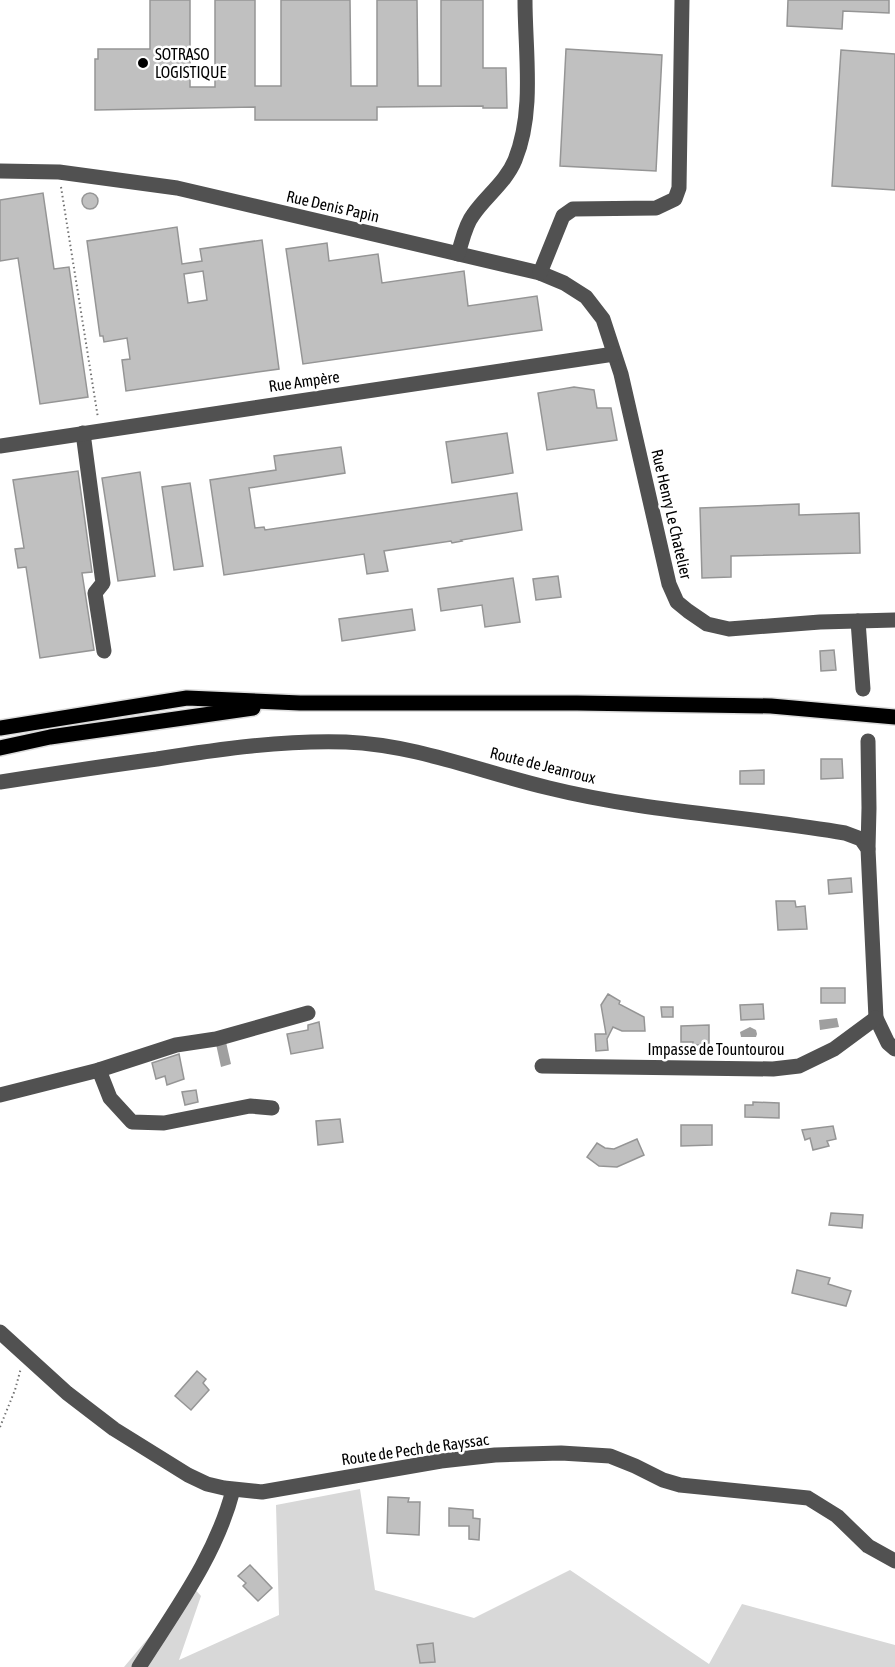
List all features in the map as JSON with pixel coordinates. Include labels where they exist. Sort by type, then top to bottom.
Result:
[{"type":"main road","points":[[0,728],[187,698],[300,703],[771,706],[895,717]]},
{"type":"main road","points":[[0,748],[50,737],[300,703]]},
{"type":"street","points":[[458,254],[471,216],[500,184],[515,162],[524,133],[527,102],[525,0]]},
{"type":"street","points":[[540,273],[564,216],[573,209],[656,208],[675,199],[680,188],[681,0]]},
{"type":"street","name":"Rue Denis Papin","points":[[0,171],[59,172],[177,188],[540,273],[564,282],[586,297],[603,319],[614,354]]},
{"type":"street","name":"Rue Ampère","points":[[0,446],[614,354]]},
{"type":"street","name":"Rue Henry Le Chatelier","points":[[614,354],[621,374],[669,584],[677,602],[707,624],[729,629],[895,620]]},
{"type":"street","points":[[83,433],[103,583],[95,593],[104,651]]},
{"type":"street","points":[[858,621],[864,689]]},
{"type":"street","points":[[868,741],[868,849],[876,1018],[888,1043],[895,1049]]},
{"type":"street","name":"Route de Jeanroux","points":[[0,782],[279,743],[348,742],[428,754],[549,788],[619,802],[844,833],[861,839],[868,849]]},
{"type":"street","points":[[0,1095],[99,1070],[176,1045],[216,1039],[308,1013]]},
{"type":"street","name":"Impasse de Tountourou","points":[[542,1066],[772,1069],[799,1066],[834,1049],[876,1018]]},
{"type":"street","points":[[99,1070],[110,1098],[132,1122],[164,1123],[250,1106],[272,1108]]},
{"type":"street","name":"Route de Pech de Rayssac","points":[[0,1332],[67,1393],[142,1448],[197,1479],[233,1490],[262,1492],[441,1461],[495,1455],[561,1453],[610,1456],[663,1480],[680,1485],[808,1498],[837,1516],[868,1546],[895,1561]]},
{"type":"street","points":[[139,1667],[206,1562],[233,1490]]},
{"type":"path","points":[[59,172],[100,430]]},
{"type":"path","points":[[0,1427],[15,1390],[25,1354]]},
{"type":"shaded area","points":[[837,1018],[839,1027],[820,1030],[819,1020]]},
{"type":"shaded area","points":[[750,1027],[756,1030],[756,1037],[741,1037],[740,1032]]},
{"type":"shaded area","points":[[226,1042],[231,1064],[221,1067],[216,1044]]},
{"type":"shaded area","points":[[360,1489],[375,1590],[474,1618],[570,1570],[709,1664],[742,1604],[895,1645],[895,1667],[124,1667],[192,1586],[201,1596],[179,1660],[279,1615],[276,1505]]},
{"type":"building","name":"SOTRASO LOGISTIQUE","points":[[150,0],[190,0],[190,87],[215,87],[215,0],[255,0],[255,86],[281,86],[281,0],[350,0],[351,86],[377,86],[377,0],[417,0],[418,86],[441,86],[441,0],[483,0],[483,68],[506,68],[507,108],[483,108],[483,106],[377,107],[377,120],[255,120],[255,107],[95,110],[95,59],[98,59],[98,49],[150,49]]},
{"type":"building","points":[[788,0],[889,0],[889,13],[843,11],[842,29],[787,26]]},
{"type":"building","points":[[566,49],[662,55],[656,171],[560,166]]},
{"type":"building","points":[[841,50],[895,54],[895,190],[832,186]]},
{"type":"building","points":[[43,193],[54,269],[69,267],[88,397],[40,404],[18,258],[0,261],[0,200]]},
{"type":"building","points":[[90,193],[96,195],[98,201],[96,207],[90,209],[84,207],[82,201],[84,195]]},
{"type":"building","points":[[177,227],[182,264],[202,261],[200,249],[262,240],[279,369],[126,391],[122,360],[130,359],[127,338],[104,342],[103,336],[100,336],[87,241]],"holes":[[[203,271],[207,300],[188,303],[184,274]]]},
{"type":"building","points":[[327,243],[329,261],[378,254],[382,283],[464,271],[468,306],[537,296],[542,330],[303,364],[286,249]]},
{"type":"building","points":[[574,387],[594,390],[597,408],[611,408],[617,440],[547,450],[538,393]]},
{"type":"building","points":[[507,433],[513,473],[452,483],[446,442]]},
{"type":"building","points":[[341,447],[345,473],[249,488],[255,528],[264,527],[265,530],[517,493],[522,530],[452,543],[451,541],[384,551],[388,571],[367,574],[364,554],[224,575],[210,480],[276,470],[274,456]]},
{"type":"building","points":[[78,471],[92,572],[82,573],[94,650],[40,658],[26,567],[18,568],[15,549],[24,548],[13,480]]},
{"type":"building","points":[[140,472],[155,576],[118,581],[102,478]]},
{"type":"building","points":[[190,483],[203,566],[174,570],[162,487]]},
{"type":"building","points":[[799,504],[799,515],[859,513],[860,553],[731,556],[731,577],[702,578],[700,508]]},
{"type":"building","points":[[558,576],[561,597],[536,600],[533,579]]},
{"type":"building","points":[[513,578],[520,622],[485,627],[482,605],[441,611],[438,589]]},
{"type":"building","points":[[412,609],[415,630],[342,641],[339,619]]},
{"type":"building","points":[[834,650],[836,670],[821,671],[820,651]]},
{"type":"building","points":[[821,759],[842,759],[843,778],[821,779]]},
{"type":"building","points":[[764,770],[764,784],[740,784],[740,771]]},
{"type":"building","points":[[851,878],[852,892],[829,894],[828,880]]},
{"type":"building","points":[[776,901],[795,901],[796,907],[805,906],[807,929],[778,930]]},
{"type":"building","points":[[821,988],[845,988],[845,1003],[821,1003]]},
{"type":"building","points":[[608,994],[620,1001],[619,1004],[644,1017],[645,1031],[622,1031],[613,1027],[607,1039],[608,1050],[596,1051],[595,1034],[606,1034],[601,1005]]},
{"type":"building","points":[[763,1004],[764,1019],[741,1020],[740,1005]]},
{"type":"building","points":[[661,1007],[673,1007],[673,1017],[662,1017]]},
{"type":"building","points":[[319,1022],[323,1048],[291,1054],[287,1034],[308,1030],[308,1025]]},
{"type":"building","points":[[709,1025],[709,1045],[681,1042],[681,1026]]},
{"type":"building","points":[[179,1054],[184,1079],[167,1085],[165,1076],[156,1079],[152,1063]]},
{"type":"building","points":[[196,1090],[198,1102],[185,1105],[182,1092]]},
{"type":"building","points":[[753,1102],[779,1103],[779,1118],[745,1117],[745,1105],[753,1105]]},
{"type":"building","points":[[340,1119],[343,1142],[318,1145],[316,1121]]},
{"type":"building","points":[[681,1125],[712,1125],[712,1145],[681,1146]]},
{"type":"building","points":[[833,1126],[836,1139],[827,1141],[829,1146],[813,1150],[810,1138],[805,1140],[802,1130]]},
{"type":"building","points":[[637,1139],[644,1155],[617,1167],[599,1166],[587,1157],[597,1143],[605,1148],[614,1149]]},
{"type":"building","points":[[831,1213],[863,1215],[862,1228],[829,1225]]},
{"type":"building","points":[[797,1270],[830,1278],[828,1284],[851,1291],[846,1306],[792,1293]]},
{"type":"building","points":[[197,1371],[206,1379],[203,1383],[209,1390],[191,1410],[175,1396]]},
{"type":"building","points":[[388,1497],[409,1498],[408,1502],[420,1502],[419,1535],[387,1533]]},
{"type":"building","points":[[449,1508],[473,1510],[473,1518],[480,1519],[479,1540],[469,1539],[469,1526],[449,1526]]},
{"type":"building","points":[[250,1565],[272,1588],[258,1601],[243,1586],[246,1583],[238,1576]]},
{"type":"building","points":[[433,1643],[435,1662],[420,1663],[417,1645]]},
{"type":"place","name":"SOTRASO LOGISTIQUE","points":[[143,63]]}]
